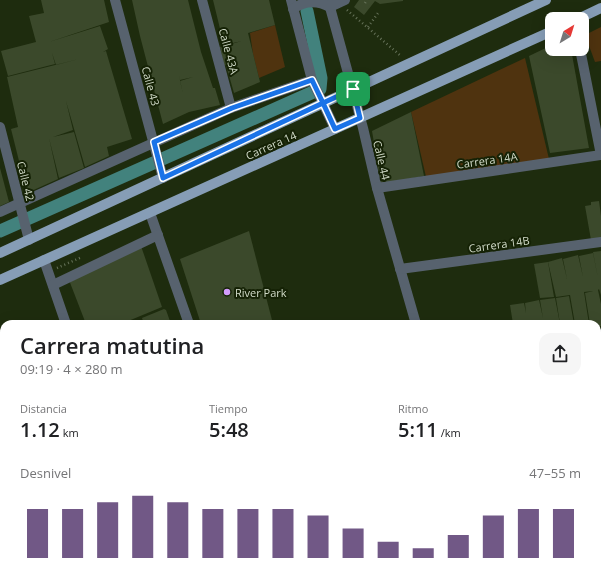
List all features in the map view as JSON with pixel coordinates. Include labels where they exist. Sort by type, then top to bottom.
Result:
[{"type":"main road","name":"Carrera 14","points":[[0,252],[29,240],[162,174],[317,91],[353,89],[546,0]]},
{"type":"main road","points":[[589,14],[601,8]]},
{"type":"main road","name":"Carrera 14","points":[[0,280],[545,34]]},
{"type":"street","name":"Calle 43","points":[[115,0],[162,174]]},
{"type":"street","name":"Calle 43A","points":[[202,0],[232,108]]},
{"type":"street","points":[[335,129],[317,91],[292,5],[311,0],[324,3],[343,1]]},
{"type":"street","name":"Calle 44","points":[[329,3],[353,89],[376,188],[415,320]]},
{"type":"street","points":[[581,56],[601,155]]},
{"type":"street","points":[[0,212],[20,208],[155,147],[232,108],[317,91]]},
{"type":"street","name":"Calle 42","points":[[0,127],[29,240]]},
{"type":"street","name":"Carrera 14A","points":[[376,188],[601,155]]},
{"type":"street","points":[[150,213],[188,320]]},
{"type":"street","points":[[53,286],[158,235]]},
{"type":"street","name":"Carrera 14B","points":[[400,269],[601,242]]},
{"type":"street","points":[[44,260],[65,320]]},
{"type":"path","points":[[365,3],[368,0]]},
{"type":"path","points":[[343,1],[347,10],[395,51]]},
{"type":"path","points":[[368,27],[378,13]]},
{"type":"shaded area","points":[[275,25],[285,67],[259,78],[250,33]]},
{"type":"shaded area","points":[[601,27],[601,61],[595,62],[589,46],[589,33]]},
{"type":"shaded area","points":[[525,58],[549,159],[427,181],[411,112]]},
{"type":"building","points":[[41,0],[104,0],[109,22],[49,42],[100,26],[108,49],[103,52],[106,51],[132,139],[107,147],[109,156],[85,167],[66,101],[73,130],[53,137],[74,132],[84,168],[59,178],[49,138],[58,179],[27,193],[11,129],[18,127],[7,77],[56,65],[52,53],[55,64],[8,76],[1,51],[36,42],[29,16],[44,13]]},
{"type":"building","points":[[132,0],[188,0],[201,52],[220,105],[189,112],[163,124]]},
{"type":"building","points":[[213,0],[269,0],[275,25],[248,33],[260,82],[234,93],[226,65],[224,66],[220,47],[242,41],[224,45]]},
{"type":"building","points":[[359,0],[403,1],[380,4],[375,1],[364,15],[354,7]]},
{"type":"building","points":[[545,48],[545,56],[572,56],[589,148],[550,153],[529,56]]},
{"type":"building","points":[[411,112],[424,176],[381,184],[372,131]]},
{"type":"building","points":[[0,168],[9,202],[0,206]]},
{"type":"building","points":[[599,201],[601,238],[591,240],[585,206],[591,205],[591,202]]},
{"type":"building","name":"River Park","points":[[249,231],[272,320],[200,320],[180,259]]},
{"type":"building","points":[[141,246],[162,307],[131,320],[84,320],[69,280]]},
{"type":"building","points":[[601,251],[601,295],[599,289],[598,290],[601,304],[601,320],[589,320],[585,293],[593,291],[584,292],[588,320],[574,320],[570,295],[556,297],[548,262],[562,258],[567,279],[563,259],[578,255],[583,277],[579,256],[593,253],[598,278],[593,252]]},
{"type":"building","points":[[548,262],[554,297],[540,298],[534,264]]},
{"type":"building","points":[[569,296],[573,320],[559,320],[556,298]]},
{"type":"building","points":[[555,298],[559,320],[512,320],[510,305],[524,303],[526,313],[525,303],[539,300],[543,318],[540,300]]},
{"type":"building","points":[[164,309],[166,310],[170,320],[143,320],[142,318]]},
{"type":"waterway","points":[[0,231],[320,89],[321,78],[307,11]]},
{"type":"place","name":"River Park","points":[[227,292]]},
{"type":"route","points":[[353,89],[323,103],[312,80],[232,108],[154,142],[163,178],[323,103],[335,129],[360,118],[353,89]]}]
